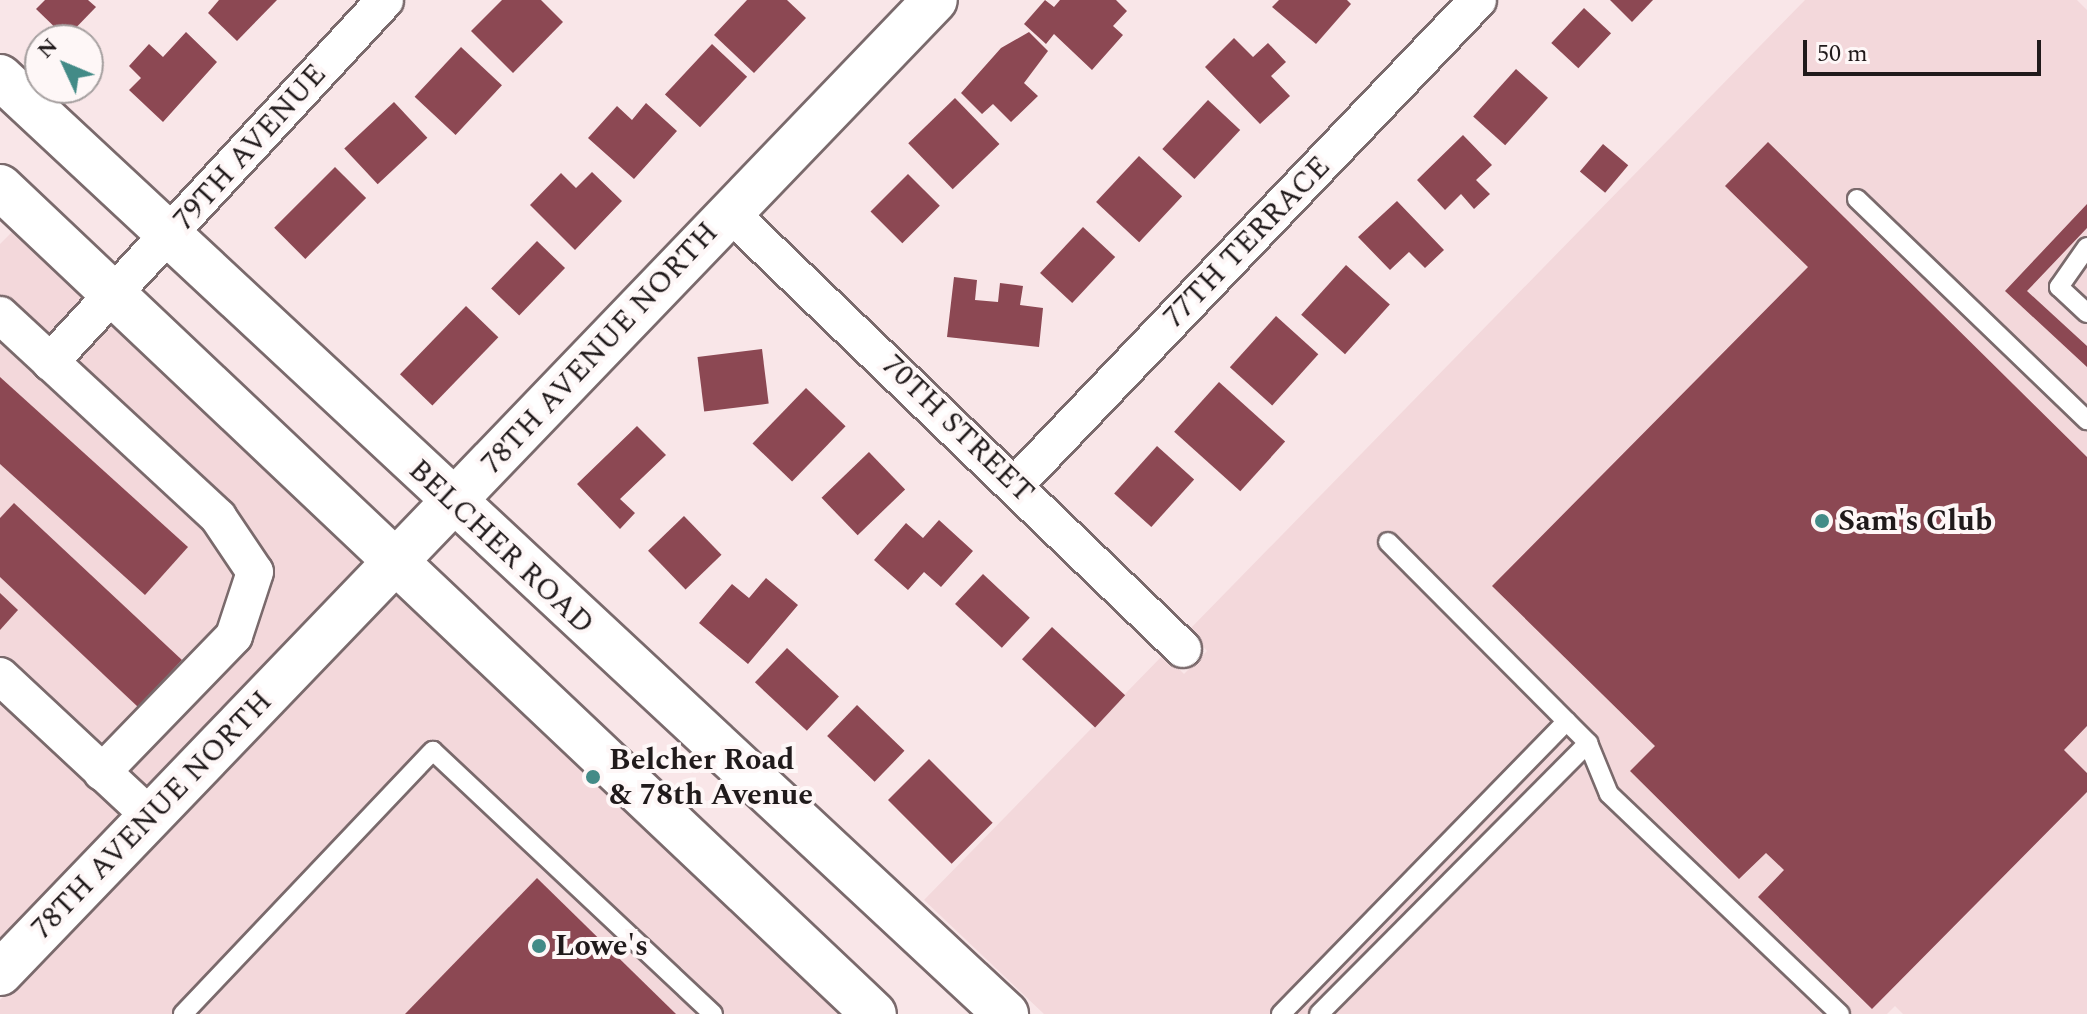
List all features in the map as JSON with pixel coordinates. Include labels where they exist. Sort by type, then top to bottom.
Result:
[{"type":"main road","name":"78TH AVENUE NORTH","points":[[0,973],[935,0]]},
{"type":"main road","name":"BELCHER ROAD","points":[[0,77],[1006,1014]]},
{"type":"main road","points":[[0,187],[400,559],[874,1014]]},
{"type":"street","name":"79TH AVENUE","points":[[50,362],[385,0]]},
{"type":"street","name":"77TH TERRACE","points":[[1016,484],[1478,0]]},
{"type":"street","name":"70TH STREET","points":[[729,212],[1016,484],[1183,649]]},
{"type":"street","points":[[0,315],[218,517],[255,572],[234,636],[102,772]]},
{"type":"street","points":[[0,676],[150,816]]},
{"type":"lane","points":[[1857,199],[2087,420]]},
{"type":"lane","points":[[2087,247],[2059,287],[2087,313]]},
{"type":"lane","points":[[1388,542],[1588,743],[1609,794],[1840,1014]]},
{"type":"lane","points":[[1281,1014],[1567,721]]},
{"type":"lane","points":[[1319,1014],[1588,743]]},
{"type":"lane","points":[[183,1014],[433,751],[713,1014]]},
{"type":"shaded area","points":[[1805,0],[2077,0],[2087,10],[2087,1014],[1903,1014],[1895,1006],[1887,1014],[1044,1014],[924,900],[1164,654],[1184,674],[1207,651],[1188,631]]},
{"type":"shaded area","points":[[18,226],[375,558],[0,946],[0,244]]},
{"type":"shaded area","points":[[402,584],[850,1014],[0,1014],[0,1000]]},
{"type":"building","points":[[45,0],[88,0],[96,7],[80,24],[52,24],[36,9]]},
{"type":"building","points":[[219,0],[277,0],[237,41],[208,13]]},
{"type":"building","points":[[502,0],[541,0],[563,22],[513,73],[471,31]]},
{"type":"building","points":[[747,0],[787,0],[806,18],[754,73],[714,35]]},
{"type":"building","points":[[1045,0],[1054,7],[1060,0],[1116,0],[1127,11],[1113,26],[1123,35],[1092,70],[1054,34],[1046,44],[1024,24]]},
{"type":"building","points":[[1279,0],[1347,0],[1351,4],[1316,44],[1272,7]]},
{"type":"building","points":[[1610,0],[1653,0],[1632,22]]},
{"type":"building","points":[[1584,8],[1611,33],[1578,68],[1551,43]]},
{"type":"building","points":[[186,32],[217,62],[163,122],[129,90],[141,78],[129,66],[149,44],[163,57]]},
{"type":"building","points":[[1029,32],[1048,51],[1024,83],[1038,96],[1011,122],[993,104],[982,114],[961,93],[1001,48]]},
{"type":"building","points":[[1234,38],[1253,57],[1268,43],[1286,62],[1271,76],[1290,96],[1260,124],[1205,67]]},
{"type":"building","points":[[712,44],[747,77],[700,127],[665,94]]},
{"type":"building","points":[[461,47],[502,85],[456,135],[415,97]]},
{"type":"building","points":[[1516,69],[1548,98],[1505,145],[1473,117]]},
{"type":"building","points":[[955,98],[999,144],[953,189],[908,143]]},
{"type":"building","points":[[1208,100],[1240,130],[1194,179],[1162,149]]},
{"type":"building","points":[[394,102],[427,138],[378,184],[344,148]]},
{"type":"building","points":[[646,103],[677,131],[634,179],[588,138],[617,106],[632,120]]},
{"type":"building","points":[[1463,135],[1492,165],[1476,180],[1490,194],[1474,209],[1461,194],[1445,210],[1417,180]]},
{"type":"building","name":"Sam's Club","points":[[1768,142],[2087,457],[2087,726],[2064,750],[2087,773],[2087,792],[1872,1009],[1758,897],[1784,870],[1766,853],[1739,879],[1630,771],[1655,746],[1492,586],[1808,267],[1725,186]]},
{"type":"building","points":[[1603,144],[1628,165],[1605,193],[1580,172]]},
{"type":"building","points":[[1139,156],[1182,196],[1139,242],[1096,202]]},
{"type":"building","points":[[335,167],[366,198],[305,259],[274,228]]},
{"type":"building","points":[[592,172],[622,201],[575,250],[530,205],[561,173],[576,188]]},
{"type":"building","points":[[908,174],[940,206],[902,243],[871,211]]},
{"type":"building","points":[[1397,201],[1444,250],[1425,268],[1409,252],[1390,270],[1358,237]]},
{"type":"building","points":[[2087,204],[2087,228],[2027,291],[2087,346],[2087,367],[2005,291]]},
{"type":"building","points":[[1083,227],[1115,257],[1072,303],[1040,273]]},
{"type":"building","points":[[537,241],[565,268],[519,316],[491,288]]},
{"type":"building","points":[[1346,265],[1390,304],[1345,354],[1301,315]]},
{"type":"building","points":[[954,277],[977,280],[975,300],[998,302],[1000,283],[1023,286],[1020,305],[1043,308],[1039,347],[947,337]]},
{"type":"building","points":[[466,306],[498,337],[432,406],[400,374]]},
{"type":"building","points":[[1276,316],[1318,354],[1272,405],[1230,367]]},
{"type":"building","points":[[762,349],[769,404],[704,412],[697,357]]},
{"type":"building","points":[[0,377],[188,547],[145,595],[0,464]]},
{"type":"building","points":[[1219,382],[1285,442],[1240,491],[1174,432]]},
{"type":"building","points":[[806,388],[846,426],[792,482],[753,443]]},
{"type":"building","points":[[637,426],[666,455],[620,499],[635,513],[620,529],[577,484]]},
{"type":"building","points":[[1157,446],[1194,479],[1151,527],[1114,494]]},
{"type":"building","points":[[869,452],[905,489],[858,535],[822,498]]},
{"type":"building","points":[[14,503],[182,660],[138,707],[0,577],[0,518]]},
{"type":"building","points":[[684,516],[722,555],[686,590],[648,551]]},
{"type":"building","points":[[939,520],[973,551],[941,587],[924,572],[908,590],[874,560],[906,523],[923,538]]},
{"type":"building","points":[[983,574],[1030,618],[1002,648],[955,604]]},
{"type":"building","points":[[766,578],[798,605],[748,664],[699,623],[732,584],[749,598]]},
{"type":"building","points":[[0,593],[18,610],[0,630]]},
{"type":"building","points":[[1052,627],[1125,695],[1095,727],[1022,659]]},
{"type":"building","points":[[787,648],[839,696],[807,731],[755,682]]},
{"type":"building","points":[[857,705],[904,751],[875,782],[827,736]]},
{"type":"building","points":[[929,759],[993,823],[952,864],[888,800]]},
{"type":"building","name":"Lowe's","points":[[537,878],[676,1014],[405,1014]]},
{"type":"place","name":"Sam's Club","points":[[1822,521]]},
{"type":"place","name":"Belcher Road & 78th Avenue","points":[[593,777]]},
{"type":"place","name":"Lowe's","points":[[539,946]]}]
